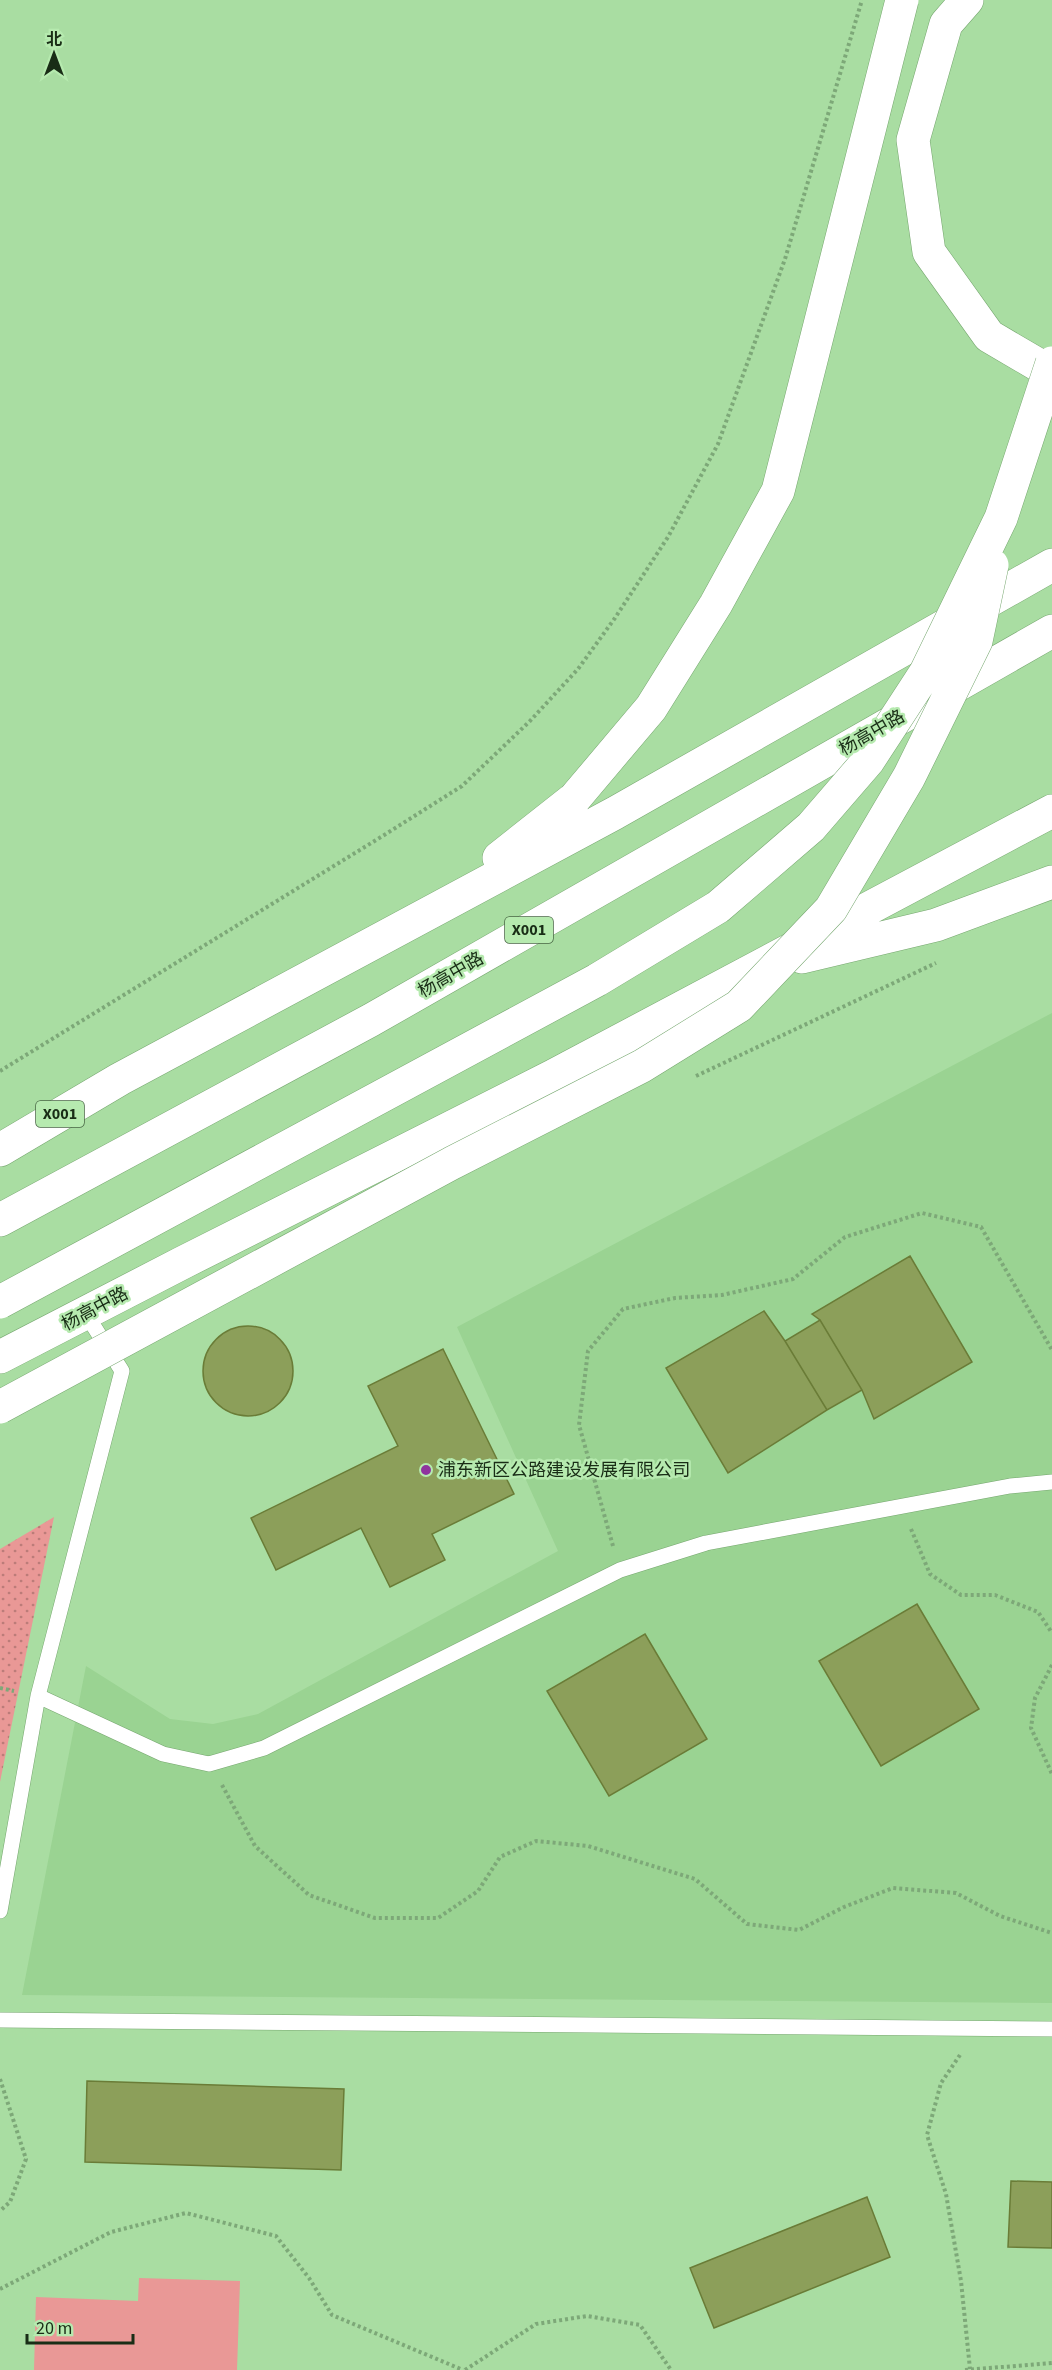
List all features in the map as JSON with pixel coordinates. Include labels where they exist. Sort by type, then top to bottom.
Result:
[{"type":"main road","points":[[425,915],[576,798],[651,708],[716,604],[778,490],[902,0]]},
{"type":"main road","points":[[966,0],[945,24],[913,140],[929,252],[989,336],[1052,373]]},
{"type":"main road","points":[[0,1407],[442,1169],[642,1065],[739,1006],[831,909],[909,777],[976,641],[1002,518],[1052,363]]},
{"type":"main road","points":[[0,1302],[597,980],[718,906],[811,827],[868,761],[926,672],[1002,518]]},
{"type":"main road","name":"X001","points":[[0,1150],[120,1079],[615,813],[1052,565]]},
{"type":"main road","name":"杨高中路","points":[[0,1220],[371,1020],[1052,631]]},
{"type":"main road","name":"杨高中路","points":[[0,1357],[192,1257],[553,1076],[1052,811]]},
{"type":"main road","points":[[754,969],[936,925],[1052,882]]},
{"type":"lane","points":[[0,1911],[38,1696],[122,1371],[86,1314]]},
{"type":"lane","points":[[38,1696],[163,1754],[210,1764],[264,1748],[620,1570],[706,1543],[1010,1486],[1052,1482]]},
{"type":"lane","points":[[0,2020],[1052,2029]]},
{"type":"path","points":[[0,1071],[462,786],[530,720],[578,669],[615,618],[668,537],[718,444],[785,259],[862,0]]},
{"type":"path","points":[[620,1570],[579,1425],[588,1351],[623,1309],[675,1298],[722,1295],[793,1279],[845,1237],[922,1213],[981,1227],[1052,1350]]},
{"type":"path","points":[[902,1506],[930,1574],[961,1595],[995,1595],[1038,1612],[1052,1633]]},
{"type":"path","points":[[1052,1665],[1035,1698],[1031,1728],[1052,1774]]},
{"type":"path","points":[[210,1764],[255,1846],[309,1894],[375,1918],[438,1918],[478,1891],[500,1857],[536,1841],[588,1846],[695,1879],[747,1924],[799,1930],[844,1907],[893,1888],[956,1893],[1000,1916],[1052,1934]]},
{"type":"path","points":[[970,2369],[961,2281],[950,2216],[927,2135],[941,2083],[978,2028]]},
{"type":"path","points":[[0,2079],[26,2158],[10,2202],[0,2211]]},
{"type":"path","points":[[0,2289],[111,2232],[186,2212],[276,2236],[309,2278],[332,2315],[464,2370],[536,2324],[586,2316],[639,2325],[671,2370]]},
{"type":"path","points":[[965,2370],[1052,2363]]},
{"type":"shaded area","points":[[1052,1013],[1052,2003],[22,1995],[86,1666],[170,1719],[213,1724],[258,1714],[558,1551],[457,1327]]},
{"type":"shaded area","points":[[54,1517],[0,1782],[0,1549]]},
{"type":"shaded area","points":[[139,2278],[240,2281],[237,2370],[34,2370],[36,2297],[138,2301]]},
{"type":"building","points":[[910,1256],[972,1362],[874,1419],[862,1390],[820,1320],[812,1314]]},
{"type":"building","points":[[764,1311],[827,1410],[728,1473],[666,1368]]},
{"type":"building","points":[[820,1320],[862,1390],[827,1410],[785,1341]]},
{"type":"building","points":[[248,1326],[265,1329],[280,1339],[290,1354],[293,1371],[290,1388],[280,1403],[265,1413],[248,1416],[231,1413],[216,1403],[206,1388],[203,1371],[206,1354],[216,1339],[231,1329]]},
{"type":"building","name":"浦东新区公路建设发展有限公司","points":[[443,1349],[514,1494],[432,1534],[445,1560],[390,1587],[361,1528],[276,1570],[251,1518],[398,1446],[368,1386]]},
{"type":"building","points":[[917,1604],[979,1709],[881,1766],[819,1661]]},
{"type":"building","points":[[645,1634],[707,1739],[609,1796],[547,1691]]},
{"type":"building","points":[[87,2081],[344,2089],[341,2170],[85,2162]]},
{"type":"building","points":[[1011,2181],[1052,2182],[1052,2248],[1008,2247]]},
{"type":"building","points":[[867,2197],[890,2257],[714,2328],[690,2268]]},
{"type":"place","name":"浦东新区公路建设发展有限公司","points":[[426,1470]]}]
